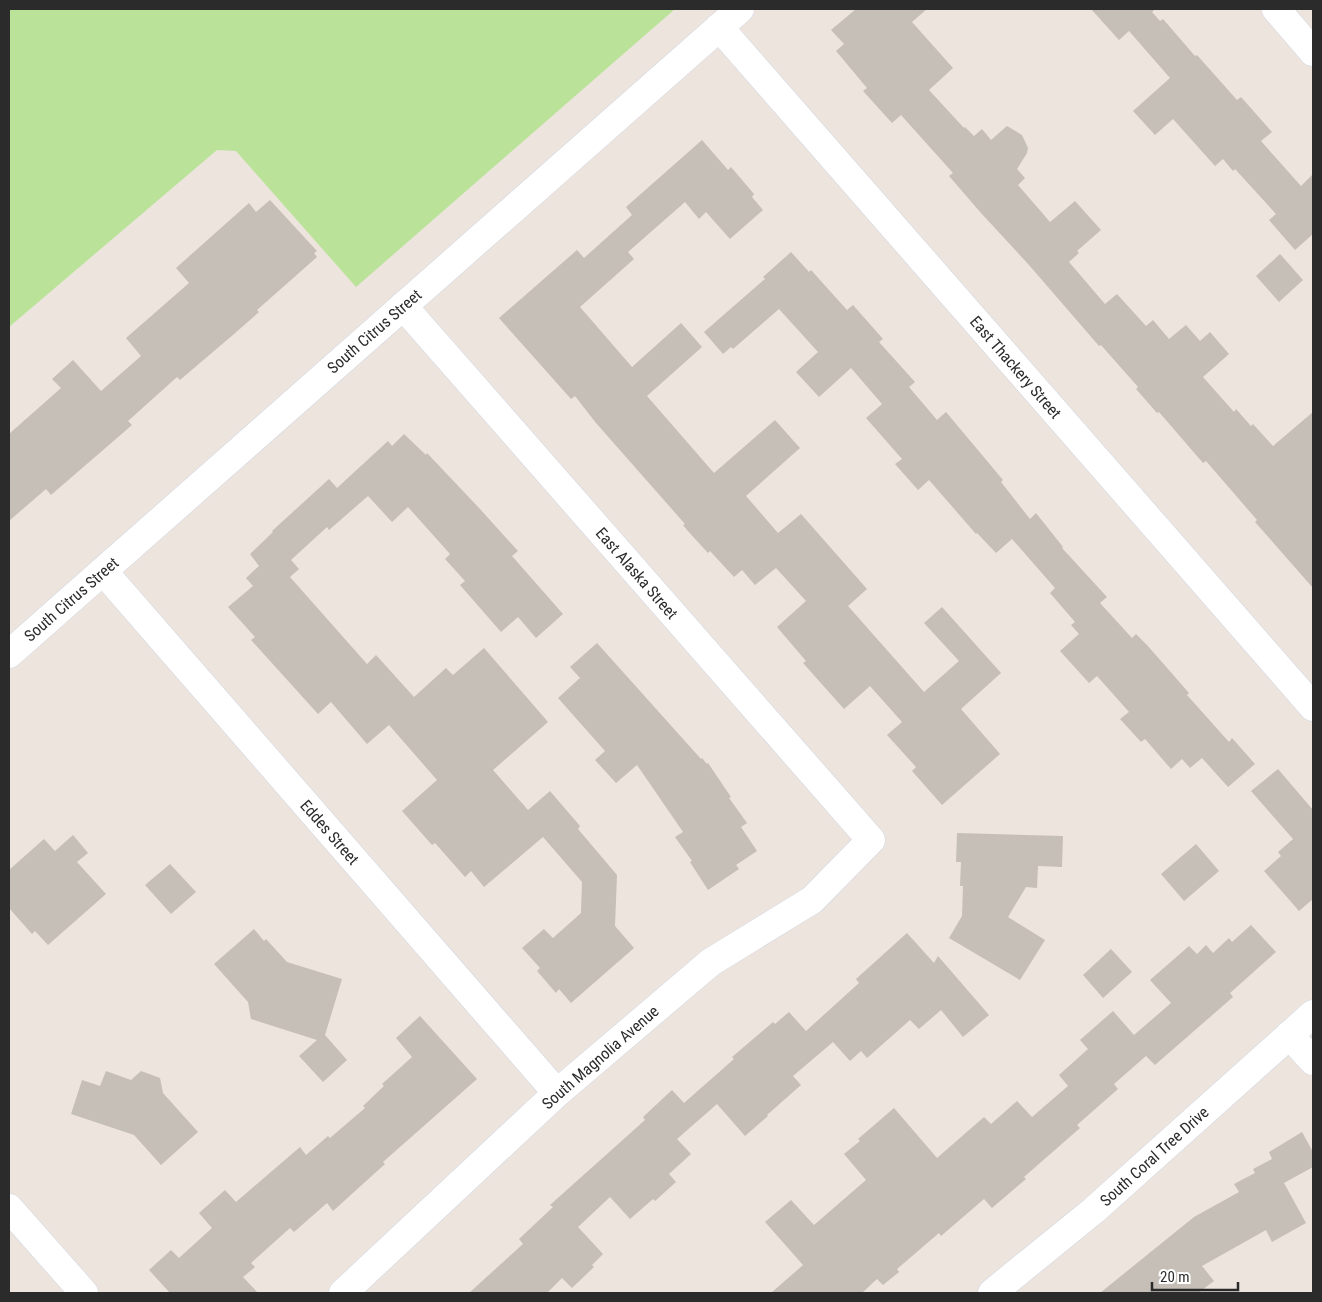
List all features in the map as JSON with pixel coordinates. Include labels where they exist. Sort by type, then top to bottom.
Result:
[{"type":"street","name":"South Citrus Street","points":[[9,654],[740,9]]},
{"type":"street","points":[[1276,9],[1313,52]]},
{"type":"street","name":"East Thackery Street","points":[[720,27],[1313,707]]},
{"type":"street","name":"East Alaska Street","points":[[403,306],[871,840]]},
{"type":"street","name":"Eddes Street","points":[[103,571],[558,1093]]},
{"type":"street","name":"South Magnolia Avenue","points":[[343,1293],[558,1093],[711,962],[812,900],[871,840]]},
{"type":"street","name":"South Coral Tree Drive","points":[[992,1293],[1093,1211],[1313,1014]]},
{"type":"street","points":[[1289,1035],[1313,1061]]},
{"type":"street","points":[[9,1208],[84,1293]]},
{"type":"green space","points":[[9,9],[675,9],[356,287],[236,151],[217,150],[9,327]]},
{"type":"building","points":[[856,9],[927,9],[912,22],[953,68],[929,90],[964,128],[974,136],[982,129],[991,140],[1007,126],[1022,135],[1028,148],[1017,169],[1025,178],[1018,185],[1050,222],[1075,201],[1101,230],[1077,251],[1079,253],[1069,262],[1105,304],[1117,294],[1146,326],[1153,320],[1169,339],[1186,325],[1200,341],[1210,332],[1229,354],[1203,377],[1234,412],[1236,409],[1273,446],[1313,412],[1313,588],[1255,522],[1257,520],[1206,461],[1203,463],[1159,412],[1157,413],[1136,389],[1138,387],[981,213],[949,176],[953,173],[901,115],[892,123],[863,91],[867,88],[836,51],[844,44],[831,30]]},
{"type":"building","points":[[1091,9],[1155,9],[1152,12],[1160,21],[1163,19],[1237,100],[1241,97],[1272,132],[1261,141],[1301,186],[1313,174],[1313,234],[1295,250],[1269,220],[1276,214],[1235,169],[1233,171],[1223,159],[1215,166],[1173,119],[1155,135],[1133,111],[1170,78],[1129,31],[1119,40]]},
{"type":"building","points":[[702,140],[728,170],[731,167],[754,194],[752,197],[763,210],[730,239],[706,212],[699,219],[685,202],[628,252],[634,259],[580,307],[632,367],[681,323],[702,347],[647,396],[714,473],[775,420],[800,448],[746,496],[778,533],[801,514],[867,589],[848,606],[924,692],[959,661],[924,623],[942,607],[1001,673],[961,709],[1000,754],[942,805],[912,771],[916,767],[887,735],[902,722],[870,686],[844,709],[803,663],[806,661],[777,627],[806,601],[776,568],[755,585],[742,570],[734,577],[687,530],[683,525],[685,524],[596,423],[575,396],[571,399],[499,318],[577,250],[584,258],[632,215],[626,207]]},
{"type":"building","points":[[270,200],[317,251],[314,253],[317,257],[257,310],[259,312],[234,334],[180,380],[177,377],[128,421],[132,425],[51,495],[46,489],[9,521],[9,434],[61,388],[52,379],[73,360],[101,391],[141,356],[126,338],[189,283],[176,268],[249,203],[256,212]]},
{"type":"building","points":[[791,252],[809,272],[811,270],[847,310],[853,305],[883,339],[879,342],[915,382],[909,387],[937,420],[946,412],[1003,480],[1001,482],[1030,519],[1036,513],[1062,548],[1107,597],[1100,603],[1132,638],[1136,634],[1147,645],[1189,693],[1187,695],[1229,742],[1232,738],[1255,764],[1228,787],[1202,758],[1190,768],[1182,759],[1171,769],[1145,739],[1141,742],[1120,719],[1129,712],[1097,676],[1089,683],[1060,651],[1079,634],[1071,625],[1075,622],[1050,593],[1055,588],[1012,539],[996,553],[976,534],[929,480],[918,490],[895,464],[902,459],[866,418],[882,404],[851,368],[819,397],[796,372],[818,352],[779,309],[733,349],[731,347],[723,354],[704,332],[765,279],[763,277]]},
{"type":"building","points":[[1280,254],[1303,280],[1279,302],[1256,276]]},
{"type":"building","points":[[404,434],[426,455],[427,453],[518,551],[512,556],[563,614],[536,638],[518,617],[501,632],[460,585],[465,581],[445,559],[450,554],[408,507],[392,522],[368,496],[329,530],[327,527],[291,560],[299,569],[290,577],[367,664],[376,655],[414,697],[446,668],[453,675],[484,648],[548,722],[493,770],[528,810],[550,791],[580,826],[578,829],[617,875],[615,926],[634,948],[571,1003],[559,989],[556,993],[537,971],[540,968],[522,948],[544,929],[553,938],[581,913],[582,882],[543,837],[484,887],[471,871],[465,877],[435,843],[432,845],[402,811],[437,780],[389,725],[367,744],[331,702],[318,714],[251,640],[255,637],[228,607],[253,586],[246,578],[259,566],[250,554],[272,531],[329,479],[337,488],[388,441],[392,446]]},
{"type":"building","points":[[597,643],[701,759],[708,763],[747,823],[741,827],[757,851],[736,865],[739,869],[708,890],[690,862],[692,861],[675,837],[683,832],[637,765],[616,783],[595,760],[605,751],[558,698],[580,678],[570,667]]},
{"type":"building","points":[[1278,769],[1313,810],[1313,899],[1299,911],[1264,871],[1281,856],[1278,852],[1293,839],[1251,791]]},
{"type":"building","points":[[957,833],[1063,836],[1062,867],[1038,866],[1037,888],[1026,887],[1008,917],[1045,940],[1020,980],[949,938],[962,916],[963,886],[960,886],[961,862],[956,862]]},
{"type":"building","points":[[73,835],[88,853],[77,862],[106,894],[48,945],[35,931],[32,934],[9,908],[9,870],[44,839],[55,851]]},
{"type":"building","points":[[1196,844],[1219,871],[1184,901],[1161,874]]},
{"type":"building","points":[[170,864],[196,892],[171,914],[145,885]]},
{"type":"building","points":[[1251,925],[1276,952],[1230,993],[1233,997],[1155,1065],[1146,1056],[1114,1084],[1118,1089],[1077,1125],[1080,1128],[992,1208],[984,1199],[941,1236],[939,1233],[897,1269],[899,1272],[883,1285],[877,1279],[862,1293],[771,1293],[803,1265],[765,1222],[791,1200],[814,1225],[866,1180],[844,1154],[860,1141],[858,1139],[894,1108],[937,1158],[984,1117],[991,1124],[1017,1101],[1032,1117],[1068,1086],[1059,1075],[1088,1049],[1080,1040],[1113,1011],[1134,1035],[1171,1003],[1150,980],[1189,946],[1197,954],[1206,945],[1213,953],[1229,938],[1232,942]]},
{"type":"building","points":[[254,929],[287,962],[342,979],[325,1035],[347,1060],[323,1082],[299,1056],[317,1040],[251,1019],[248,1002],[214,964]]},
{"type":"building","points":[[907,933],[934,963],[938,956],[989,1015],[963,1037],[941,1010],[919,1029],[910,1020],[867,1058],[861,1051],[850,1061],[833,1042],[793,1076],[801,1085],[745,1136],[717,1104],[677,1139],[691,1154],[669,1174],[676,1182],[655,1201],[653,1199],[630,1219],[610,1197],[578,1227],[603,1254],[592,1265],[594,1267],[572,1288],[562,1278],[547,1293],[469,1293],[523,1244],[519,1239],[553,1207],[550,1205],[645,1120],[643,1117],[672,1090],[684,1103],[734,1059],[732,1057],[773,1022],[775,1024],[789,1012],[806,1031],[859,983],[856,979]]},
{"type":"building","points":[[1111,949],[1132,972],[1103,998],[1083,975]]},
{"type":"building","points":[[420,1016],[477,1079],[383,1162],[385,1164],[333,1211],[327,1203],[294,1232],[290,1228],[251,1263],[255,1267],[243,1277],[258,1293],[170,1293],[149,1270],[171,1250],[179,1258],[212,1228],[199,1213],[225,1190],[236,1202],[300,1147],[306,1155],[328,1136],[330,1138],[365,1108],[363,1106],[384,1086],[382,1084],[412,1057],[396,1038]]},
{"type":"building","points":[[106,1071],[131,1080],[141,1071],[160,1078],[163,1093],[198,1132],[161,1165],[134,1135],[71,1114],[82,1080],[100,1086]]},
{"type":"building","points":[[1302,1132],[1313,1152],[1313,1167],[1284,1183],[1306,1223],[1272,1242],[1266,1230],[1202,1266],[1214,1281],[1198,1293],[1100,1293],[1194,1217],[1239,1192],[1234,1184],[1255,1173],[1253,1169],[1272,1159],[1269,1152]]}]
